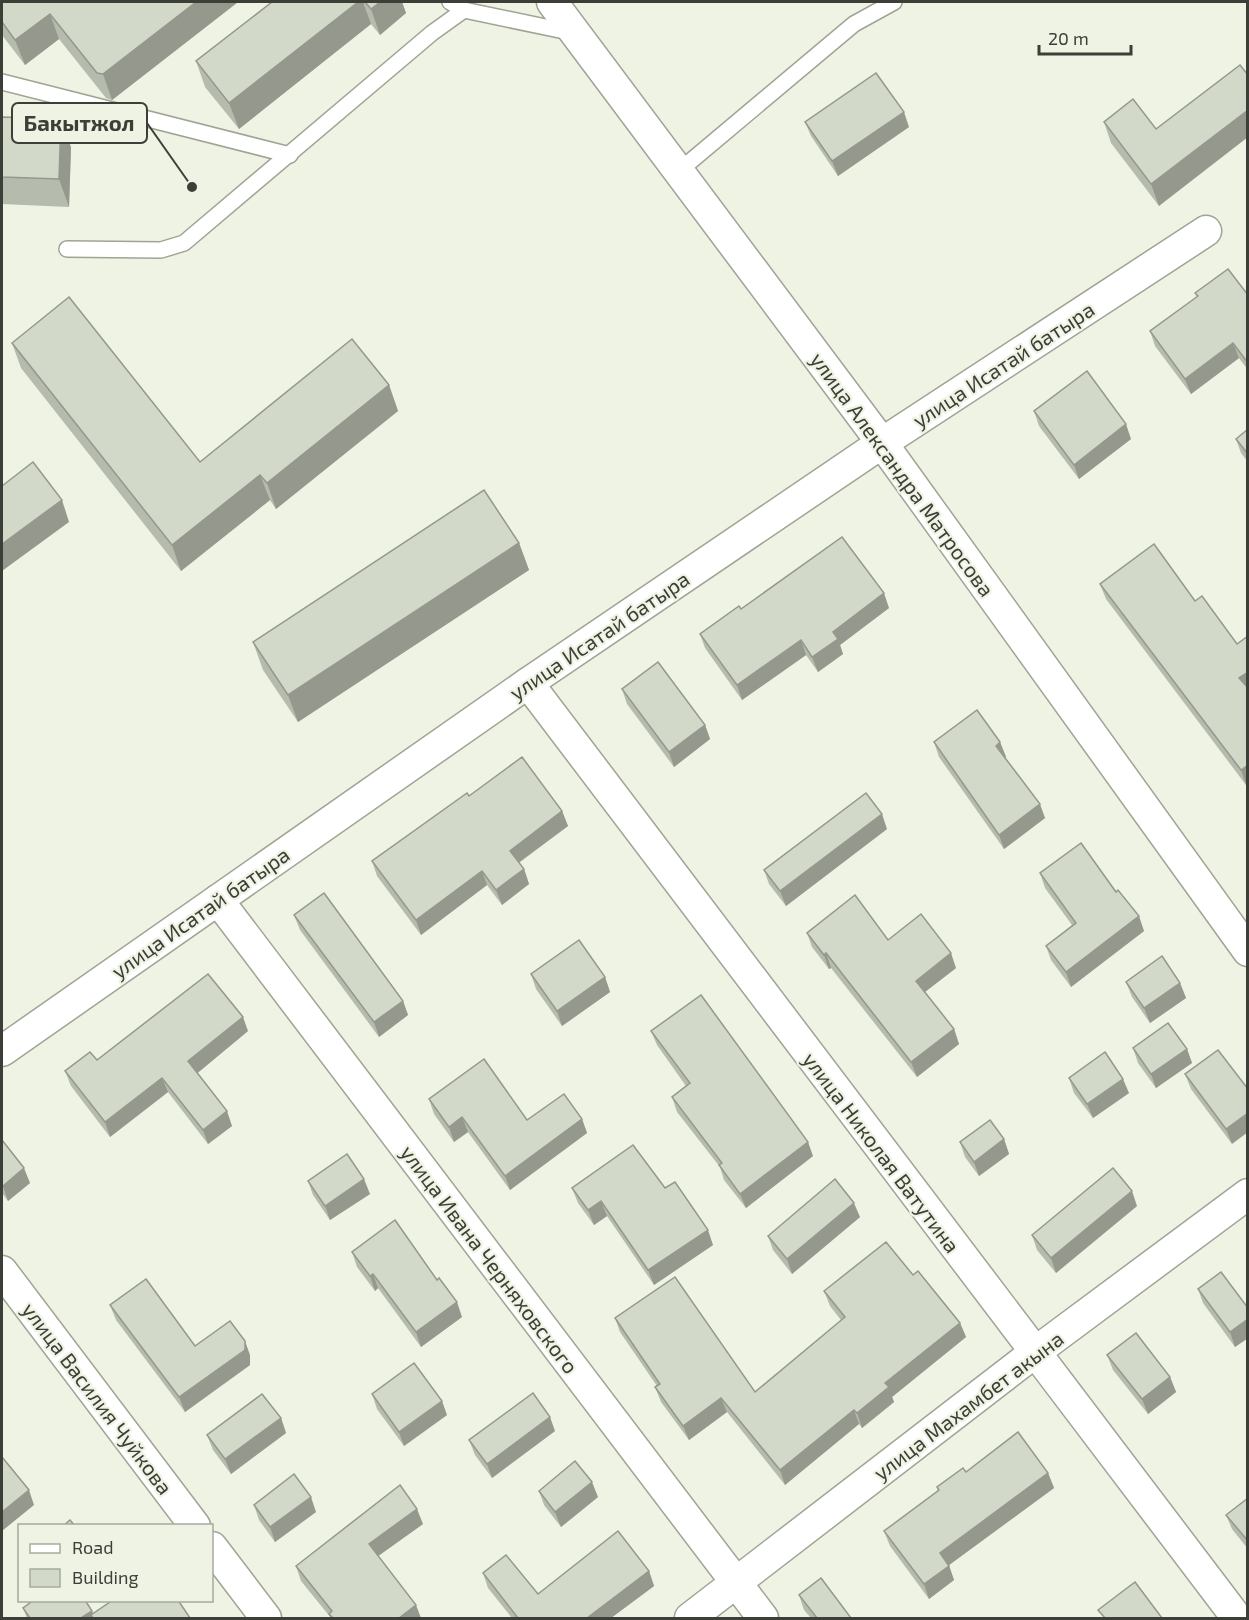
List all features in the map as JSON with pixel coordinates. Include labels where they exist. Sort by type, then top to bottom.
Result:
[{"type":"street","name":"улица Александра Матросова","points":[[552,2],[882,443],[1248,951]]},
{"type":"street","name":"улица Исатай батыра","points":[[2,1051],[528,683],[882,443],[1206,231]]},
{"type":"street","name":"улица Николая Ватутина","points":[[528,683],[1237,1618]]},
{"type":"street","name":"улица Ивана Черняховского","points":[[218,900],[762,1618]]},
{"type":"street","name":"улица Махамбет акына","points":[[690,1618],[1034,1353],[1248,1194]]},
{"type":"street","name":"улица Василия Чуйкова","points":[[2,1271],[193,1524]]},
{"type":"street","points":[[213,1548],[266,1618]]},
{"type":"lane","points":[[450,2],[464,10],[577,34]]},
{"type":"lane","points":[[679,171],[854,24],[894,2]]},
{"type":"lane","points":[[67,249],[161,250],[184,243],[432,33],[464,10]]},
{"type":"lane","points":[[2,82],[290,155]]},
{"type":"building","points":[[2,2],[196,2],[103,74],[97,73],[50,14],[15,40],[2,22]]},
{"type":"building","points":[[272,2],[358,2],[229,103],[196,61]]},
{"type":"building","points":[[365,2],[380,2],[371,9]]},
{"type":"building","points":[[1240,65],[1248,75],[1248,110],[1151,184],[1104,122],[1133,99],[1156,129]]},
{"type":"building","points":[[876,73],[904,112],[832,161],[805,122]]},
{"type":"building","points":[[2,117],[61,119],[59,179],[2,177]]},
{"type":"building","points":[[1228,269],[1248,295],[1248,363],[1233,343],[1185,379],[1150,331],[1198,296],[1195,293]]},
{"type":"building","points":[[69,297],[200,462],[352,339],[389,385],[267,483],[260,475],[172,545],[12,343]]},
{"type":"building","points":[[1087,371],[1126,424],[1074,465],[1034,411]]},
{"type":"building","points":[[1248,429],[1248,454],[1236,439]]},
{"type":"building","points":[[33,462],[62,500],[2,544],[2,486]]},
{"type":"building","points":[[484,490],[519,543],[288,695],[253,642]]},
{"type":"building","points":[[842,537],[884,593],[833,632],[838,639],[812,657],[801,640],[737,685],[700,634],[739,606],[741,609]]},
{"type":"building","points":[[1154,544],[1195,601],[1202,596],[1237,644],[1248,636],[1248,672],[1239,678],[1248,688],[1248,765],[1241,770],[1100,584]]},
{"type":"building","points":[[658,662],[705,725],[669,752],[622,689]]},
{"type":"building","points":[[977,710],[1000,742],[996,746],[1040,804],[999,835],[934,742]]},
{"type":"building","points":[[522,757],[562,811],[510,851],[524,869],[496,890],[482,871],[416,920],[372,861],[467,793],[469,796]]},
{"type":"building","points":[[866,793],[882,814],[780,891],[764,870]]},
{"type":"building","points":[[1081,843],[1116,892],[1118,890],[1139,916],[1066,972],[1046,946],[1076,923],[1040,873]]},
{"type":"building","points":[[324,893],[403,1001],[374,1022],[294,915]]},
{"type":"building","points":[[855,895],[888,940],[921,914],[951,953],[916,981],[954,1029],[911,1062],[826,953],[824,955],[807,933]]},
{"type":"building","points":[[579,940],[605,977],[557,1011],[531,974]]},
{"type":"building","points":[[1162,956],[1180,983],[1144,1008],[1126,982]]},
{"type":"building","points":[[208,974],[243,1017],[188,1061],[227,1111],[203,1130],[162,1078],[105,1122],[65,1071],[90,1052],[97,1060]]},
{"type":"building","points":[[701,995],[808,1142],[740,1194],[719,1165],[722,1163],[672,1097],[690,1083],[651,1031]]},
{"type":"building","points":[[1168,1023],[1187,1049],[1151,1074],[1133,1048]]},
{"type":"building","points":[[1218,1050],[1248,1089],[1248,1113],[1226,1129],[1185,1074]]},
{"type":"building","points":[[1105,1052],[1123,1079],[1087,1104],[1069,1078]]},
{"type":"building","points":[[484,1059],[527,1120],[564,1094],[582,1119],[505,1176],[462,1117],[449,1127],[429,1099]]},
{"type":"building","points":[[990,1120],[1004,1139],[974,1162],[960,1142]]},
{"type":"building","points":[[2,1140],[24,1168],[3,1186],[2,1185]]},
{"type":"building","points":[[633,1145],[665,1188],[675,1182],[708,1230],[648,1270],[601,1201],[588,1210],[572,1188]]},
{"type":"building","points":[[347,1154],[364,1179],[325,1206],[308,1181]]},
{"type":"building","points":[[1113,1168],[1132,1191],[1051,1258],[1032,1235]]},
{"type":"building","points":[[835,1179],[854,1203],[787,1259],[768,1236]]},
{"type":"building","points":[[395,1220],[437,1280],[439,1278],[457,1302],[416,1332],[373,1274],[370,1276],[352,1252]]},
{"type":"building","points":[[886,1242],[913,1275],[918,1271],[960,1323],[885,1383],[889,1387],[857,1413],[854,1410],[780,1470],[721,1398],[683,1426],[655,1387],[660,1384],[615,1318],[675,1277],[755,1392],[845,1317],[824,1291]]},
{"type":"building","points":[[1221,1272],[1248,1308],[1248,1319],[1230,1332],[1198,1289]]},
{"type":"building","points":[[146,1279],[195,1346],[230,1321],[245,1341],[245,1350],[179,1397],[110,1305]]},
{"type":"building","points":[[1136,1333],[1170,1377],[1142,1399],[1107,1355]]},
{"type":"building","points":[[414,1363],[442,1401],[399,1432],[372,1394]]},
{"type":"building","points":[[533,1393],[550,1417],[487,1464],[469,1440]]},
{"type":"building","points":[[262,1394],[281,1418],[225,1459],[207,1435]]},
{"type":"building","points":[[1018,1432],[1048,1473],[940,1553],[949,1566],[924,1584],[884,1531],[939,1490],[937,1487],[963,1468],[966,1472]]},
{"type":"building","points":[[2,1457],[29,1490],[2,1512]]},
{"type":"building","points":[[575,1461],[592,1482],[555,1512],[539,1491]]},
{"type":"building","points":[[294,1474],[311,1497],[270,1527],[254,1505]]},
{"type":"building","points":[[400,1485],[417,1509],[369,1544],[416,1605],[399,1618],[333,1618],[329,1614],[332,1611],[296,1566]]},
{"type":"building","points":[[1248,1498],[1248,1541],[1226,1515]]},
{"type":"building","points":[[618,1531],[649,1571],[587,1618],[518,1618],[483,1573],[506,1555],[538,1594]]},
{"type":"building","points":[[821,1578],[851,1618],[817,1618],[799,1595]]},
{"type":"building","points":[[1135,1582],[1162,1618],[1105,1618],[1098,1610]]},
{"type":"building","points":[[31,1602],[86,1602],[92,1611],[81,1618],[30,1618],[23,1608]]},
{"type":"building","points":[[110,1602],[179,1602],[190,1618],[93,1618],[91,1615]]},
{"type":"place","name":"Бакытжол","points":[[192,187]]}]
